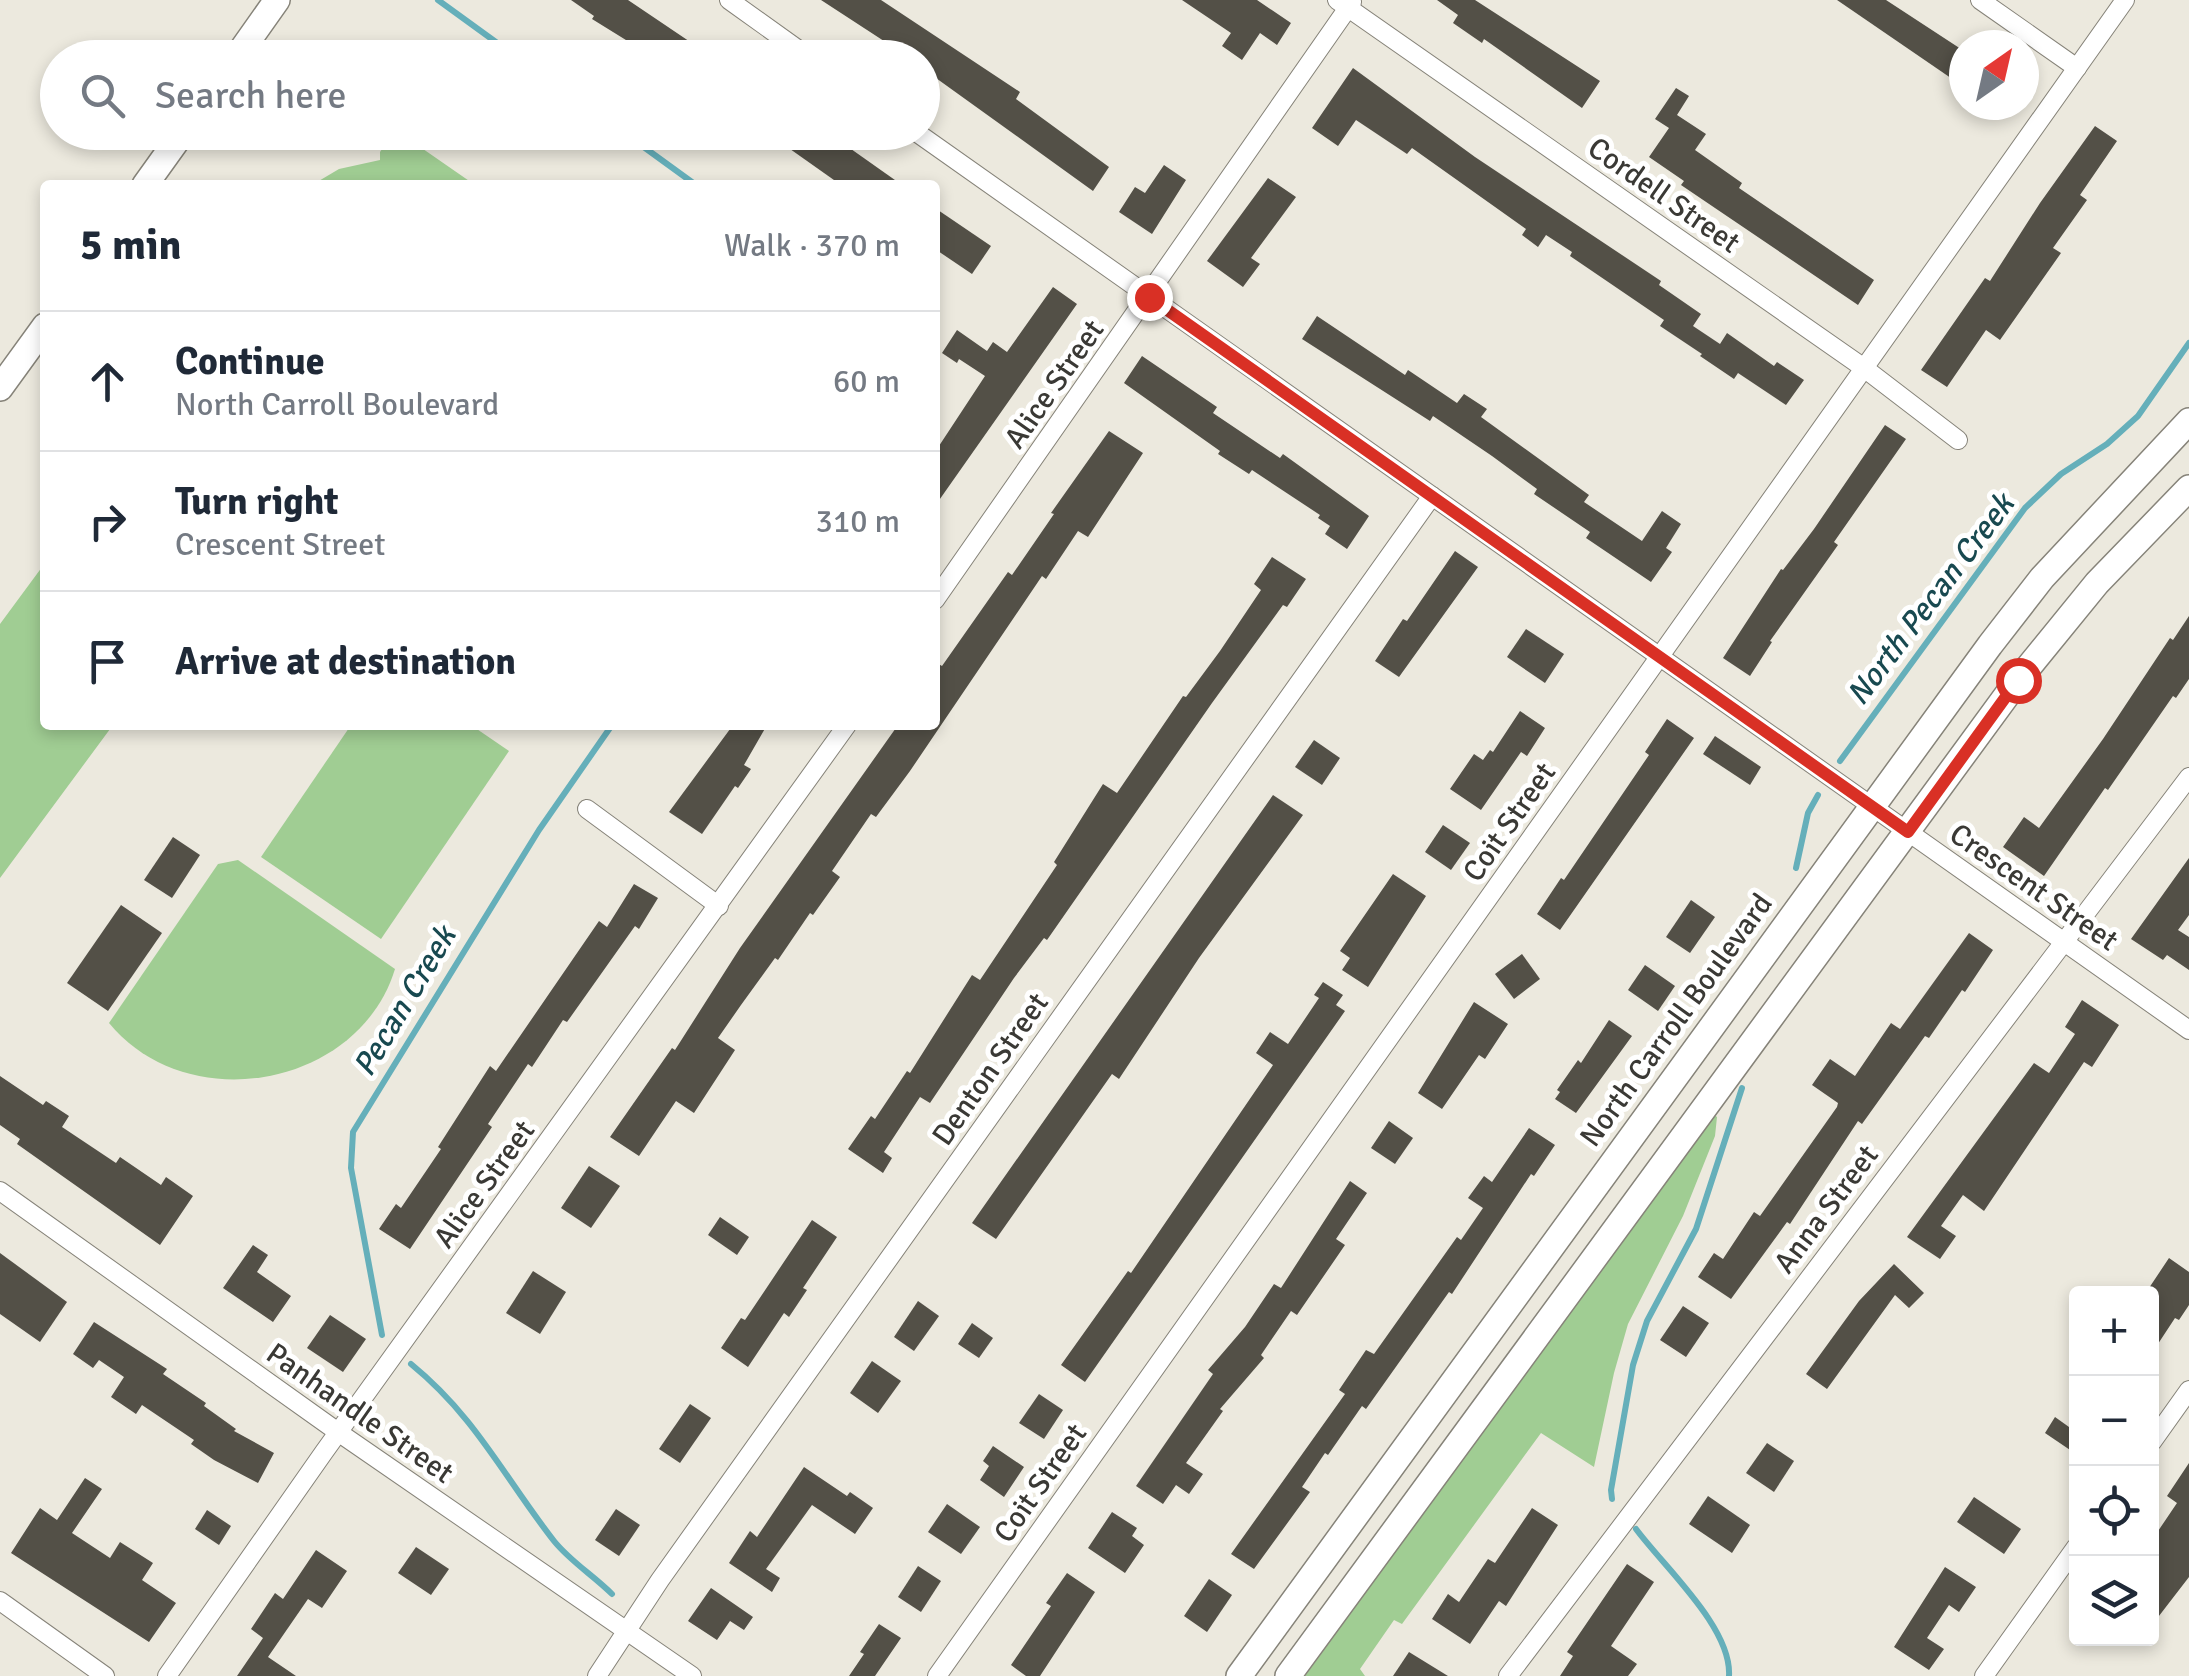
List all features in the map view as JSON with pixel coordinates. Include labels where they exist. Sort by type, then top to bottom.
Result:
[{"type":"main road","points":[[249,40],[278,0]]},
{"type":"main road","points":[[149,180],[170,150]]},
{"type":"main road","points":[[4,375],[40,332]]},
{"type":"main road","name":"North Carroll Boulevard","points":[[1238,1676],[1871,806],[2042,578],[2189,421]]},
{"type":"main road","points":[[1288,1676],[2068,616],[2189,488]]},
{"type":"street","points":[[728,0],[785,40]]},
{"type":"street","points":[[1980,0],[2077,68]]},
{"type":"street","name":"Coit Street","points":[[936,1676],[2125,0]]},
{"type":"street","name":"Alice Street","points":[[940,593],[1149,297],[1346,3]]},
{"type":"street","name":"Cordell Street","points":[[1346,3],[1864,368],[1958,440]]},
{"type":"street","name":"Crescent Street","points":[[940,149],[2189,1030]]},
{"type":"street","name":"Denton Street","points":[[597,1676],[660,1580],[1432,496]]},
{"type":"street","name":"Alice Street","points":[[167,1676],[843,730]]},
{"type":"street","name":"Anna Street","points":[[1508,1676],[2189,777]]},
{"type":"street","points":[[587,809],[719,906]]},
{"type":"street","name":"Panhandle Street","points":[[0,1190],[338,1432],[692,1676]]},
{"type":"street","points":[[2159,1432],[2189,1390]]},
{"type":"street","points":[[1984,1676],[2070,1556]]},
{"type":"street","points":[[0,1602],[104,1676]]},
{"type":"green space","points":[[425,150],[468,180],[320,180],[339,169],[380,160],[380,152]]},
{"type":"green space","points":[[40,570],[40,730],[109,730],[0,878],[0,624]]},
{"type":"green space","points":[[348,730],[478,730],[509,751],[381,939],[261,857]]},
{"type":"green space","points":[[238,860],[395,969],[376,1009],[346,1041],[310,1063],[268,1076],[225,1079],[182,1072],[142,1053],[109,1023],[218,864]]},
{"type":"green space","points":[[1713,1114],[1717,1117],[1715,1136],[1683,1216],[1628,1324],[1594,1467],[1541,1433],[1402,1624],[1394,1620],[1360,1669],[1365,1676],[1305,1676]]},
{"type":"building","points":[[571,0],[628,0],[687,40],[626,40],[592,19],[594,16]]},
{"type":"building","points":[[821,0],[881,0],[1020,92],[1016,99],[1109,167],[1093,191],[940,81],[940,40],[882,40]]},
{"type":"building","points":[[1182,0],[1257,0],[1291,23],[1277,45],[1260,33],[1242,60],[1222,46],[1231,33]]},
{"type":"building","points":[[1437,0],[1475,0],[1600,81],[1582,108],[1484,39],[1482,43],[1453,23],[1458,15]]},
{"type":"building","points":[[1837,0],[1886,0],[1949,41],[1949,77]]},
{"type":"building","points":[[1353,68],[1475,157],[1661,281],[1659,285],[1701,314],[1693,326],[1720,344],[1727,333],[1774,366],[1777,362],[1804,380],[1786,405],[1738,373],[1734,379],[1700,356],[1660,326],[1664,320],[1570,256],[1572,252],[1546,235],[1538,247],[1522,235],[1526,229],[1412,148],[1407,154],[1356,120],[1338,146],[1312,128]]},
{"type":"building","points":[[1676,88],[1689,96],[1677,115],[1706,134],[1695,150],[1742,183],[1739,188],[1874,280],[1858,305],[1681,185],[1684,181],[1649,157],[1669,128],[1655,119]]},
{"type":"building","points":[[2095,126],[2117,141],[2080,195],[2087,200],[2053,248],[2061,253],[2000,340],[1986,330],[1947,387],[1921,370],[1985,278],[1990,281]]},
{"type":"building","points":[[791,150],[852,150],[895,180],[834,180]]},
{"type":"building","points":[[1164,165],[1186,180],[1152,234],[1119,212],[1135,187],[1145,193]]},
{"type":"building","points":[[1268,178],[1296,197],[1251,258],[1260,264],[1243,287],[1207,261]]},
{"type":"building","points":[[940,211],[991,246],[972,274],[940,252]]},
{"type":"building","points":[[1053,287],[1077,304],[940,499],[940,444],[985,376],[942,353],[957,330],[987,351],[993,342],[1007,352]]},
{"type":"building","points":[[1317,316],[1405,375],[1408,370],[1457,403],[1464,394],[1487,409],[1481,417],[1589,495],[1584,502],[1642,541],[1662,511],[1681,524],[1666,548],[1672,552],[1651,582],[1586,538],[1590,532],[1534,494],[1537,489],[1492,456],[1433,416],[1430,421],[1302,339]]},
{"type":"building","points":[[1142,356],[1217,407],[1213,413],[1280,458],[1283,454],[1369,516],[1347,549],[1325,534],[1330,526],[1318,518],[1320,515],[1252,470],[1249,474],[1218,454],[1220,451],[1124,383]]},
{"type":"building","points":[[1885,425],[1906,439],[1834,542],[1838,545],[1750,676],[1723,658],[1781,569],[1814,529]]},
{"type":"building","points":[[1109,431],[1143,453],[1088,537],[1078,531],[1046,579],[1042,576],[940,727],[940,665],[1008,572],[1012,575],[1054,514],[1051,513]]},
{"type":"building","points":[[1455,551],[1478,567],[1399,677],[1375,661]]},
{"type":"building","points":[[1272,557],[1306,579],[1212,703],[1047,940],[1044,938],[1014,978],[930,1103],[920,1097],[884,1152],[892,1158],[883,1173],[848,1149],[871,1116],[875,1119],[907,1071],[910,1073],[972,975],[980,980],[1057,865],[1054,862],[1103,784],[1117,793],[1183,696],[1220,651],[1261,590],[1254,584]]},
{"type":"building","points":[[2189,616],[2189,679],[2108,790],[2105,788],[2044,876],[2003,847],[2024,817],[2039,828]]},
{"type":"building","points":[[1526,629],[1564,654],[1545,683],[1507,657]]},
{"type":"building","points":[[1520,711],[1545,728],[1527,756],[1521,752],[1481,810],[1450,789],[1474,754],[1483,760],[1490,750],[1493,752]]},
{"type":"building","points":[[1667,719],[1694,738],[1560,930],[1537,914],[1649,755],[1645,752]]},
{"type":"building","points":[[729,730],[764,730],[744,765],[751,769],[702,834],[669,812]]},
{"type":"building","points":[[894,730],[938,730],[876,817],[871,814],[832,871],[840,877],[813,915],[810,913],[778,960],[775,958],[718,1038],[735,1050],[694,1113],[676,1101],[639,1156],[610,1137],[672,1048],[675,1050],[740,948]]},
{"type":"building","points":[[1715,736],[1761,767],[1750,785],[1703,754]]},
{"type":"building","points":[[1314,740],[1340,758],[1322,785],[1295,767]]},
{"type":"building","points":[[1273,795],[1303,815],[1199,958],[1119,1079],[1112,1074],[996,1239],[972,1223]]},
{"type":"building","points":[[1443,825],[1470,843],[1451,870],[1425,852]]},
{"type":"building","points":[[173,837],[200,855],[172,898],[144,880]]},
{"type":"building","points":[[2189,858],[2189,915],[2178,930],[2189,937],[2189,970],[2167,955],[2163,960],[2131,939]]},
{"type":"building","points":[[1393,874],[1426,896],[1368,987],[1342,970],[1350,958],[1340,951]]},
{"type":"building","points":[[634,884],[658,898],[639,929],[635,926],[532,1067],[528,1064],[488,1124],[492,1127],[410,1249],[379,1229],[396,1204],[401,1208],[490,1066],[496,1071],[599,921],[607,927]]},
{"type":"building","points":[[1691,900],[1715,917],[1690,953],[1666,937]]},
{"type":"building","points":[[121,905],[162,933],[108,1011],[67,983]]},
{"type":"building","points":[[1969,933],[1993,950],[1862,1124],[1858,1121],[1790,1224],[1787,1222],[1731,1299],[1698,1277],[1714,1253],[1723,1259],[1754,1212],[1760,1216],[1837,1107],[1838,1103],[1812,1085],[1830,1059],[1855,1076],[1891,1023],[1900,1029]]},
{"type":"building","points":[[1522,954],[1540,979],[1514,999],[1495,974]]},
{"type":"building","points":[[1645,965],[1675,986],[1658,1011],[1628,990]]},
{"type":"building","points":[[1323,982],[1343,995],[1336,1005],[1345,1011],[1085,1382],[1061,1365],[1128,1271],[1131,1273],[1273,1065],[1256,1053],[1270,1032],[1288,1044],[1319,998],[1314,995]]},
{"type":"building","points":[[2082,1000],[2119,1025],[2092,1067],[2084,1062],[1984,1211],[1963,1195],[1941,1226],[1956,1236],[1940,1259],[1907,1237],[2034,1063],[2049,1073],[2075,1034],[2065,1027]]},
{"type":"building","points":[[1474,1002],[1508,1024],[1485,1059],[1479,1055],[1442,1109],[1418,1093]]},
{"type":"building","points":[[1609,1020],[1632,1036],[1576,1113],[1555,1099],[1560,1092],[1557,1090],[1578,1060],[1581,1063]]},
{"type":"building","points":[[0,1076],[43,1105],[46,1101],[69,1116],[62,1127],[116,1163],[120,1157],[161,1185],[166,1177],[193,1196],[160,1245],[17,1144],[20,1139],[0,1125]]},
{"type":"building","points":[[1389,1121],[1413,1138],[1395,1164],[1371,1148]]},
{"type":"building","points":[[1529,1128],[1555,1145],[1534,1176],[1531,1174],[1452,1294],[1449,1292],[1366,1409],[1362,1406],[1328,1455],[1325,1453],[1302,1487],[1310,1492],[1254,1569],[1231,1554],[1345,1394],[1339,1390],[1366,1350],[1374,1354],[1457,1237],[1461,1240],[1483,1208],[1468,1198],[1484,1176],[1492,1182]]},
{"type":"building","points":[[589,1166],[620,1186],[591,1228],[561,1208]]},
{"type":"building","points":[[1350,1181],[1367,1193],[1336,1239],[1345,1245],[1297,1315],[1291,1311],[1261,1355],[1264,1358],[1220,1409],[1223,1411],[1186,1463],[1203,1474],[1189,1494],[1176,1485],[1163,1504],[1136,1486],[1213,1374],[1208,1370],[1245,1327],[1274,1284],[1281,1288]]},
{"type":"building","points":[[720,1217],[749,1237],[737,1255],[708,1235]]},
{"type":"building","points":[[812,1220],[837,1237],[789,1317],[784,1313],[748,1367],[721,1348],[741,1318],[745,1320]]},
{"type":"building","points":[[253,1245],[268,1255],[257,1272],[291,1296],[273,1322],[223,1288]]},
{"type":"building","points":[[0,1253],[67,1302],[40,1342],[0,1314]]},
{"type":"building","points":[[2169,1258],[2189,1272],[2189,1305],[2159,1342],[2159,1286],[2150,1286]]},
{"type":"building","points":[[1894,1264],[1924,1293],[1909,1308],[1895,1295],[1827,1389],[1806,1374],[1859,1301]]},
{"type":"building","points":[[533,1271],[566,1292],[540,1334],[506,1313]]},
{"type":"building","points":[[918,1301],[939,1316],[914,1351],[894,1337]]},
{"type":"building","points":[[1683,1306],[1709,1323],[1686,1357],[1660,1340]]},
{"type":"building","points":[[330,1315],[366,1339],[343,1372],[307,1348]]},
{"type":"building","points":[[94,1322],[167,1369],[163,1374],[206,1403],[204,1406],[234,1431],[274,1453],[258,1483],[214,1460],[191,1444],[194,1440],[142,1405],[136,1414],[111,1397],[124,1377],[99,1360],[93,1368],[73,1354]]},
{"type":"building","points":[[972,1323],[993,1338],[979,1358],[958,1344]]},
{"type":"building","points":[[872,1361],[901,1381],[878,1413],[850,1393]]},
{"type":"building","points":[[1039,1394],[1063,1410],[1044,1439],[1019,1423]]},
{"type":"building","points":[[690,1404],[711,1418],[680,1463],[659,1449]]},
{"type":"building","points":[[2055,1417],[2069,1427],[2069,1449],[2045,1433]]},
{"type":"building","points":[[1767,1443],[1794,1461],[1774,1492],[1746,1473]]},
{"type":"building","points":[[993,1446],[1024,1467],[1004,1497],[980,1480],[989,1466],[983,1461]]},
{"type":"building","points":[[2189,1463],[2189,1577],[2159,1616],[2159,1530],[2177,1503],[2167,1496]]},
{"type":"building","points":[[804,1467],[873,1508],[855,1534],[812,1505],[766,1569],[780,1578],[772,1592],[729,1563],[750,1531],[757,1537]]},
{"type":"building","points":[[85,1478],[102,1489],[72,1533],[110,1558],[120,1542],[153,1563],[142,1580],[176,1603],[149,1642],[11,1553],[40,1508],[57,1520]]},
{"type":"building","points":[[1708,1496],[1750,1525],[1732,1553],[1689,1524]]},
{"type":"building","points":[[1974,1497],[2021,1529],[2004,1554],[1957,1522]]},
{"type":"building","points":[[947,1504],[980,1527],[961,1554],[928,1532]]},
{"type":"building","points":[[1532,1508],[1558,1525],[1506,1606],[1499,1601],[1470,1644],[1432,1619],[1448,1594],[1459,1602],[1488,1559],[1495,1563]]},
{"type":"building","points":[[616,1509],[640,1525],[619,1556],[595,1540]]},
{"type":"building","points":[[207,1510],[231,1526],[219,1545],[195,1529]]},
{"type":"building","points":[[1112,1512],[1137,1528],[1132,1536],[1144,1545],[1125,1573],[1088,1548]]},
{"type":"building","points":[[416,1547],[449,1569],[431,1595],[398,1573]]},
{"type":"building","points":[[316,1550],[347,1571],[322,1608],[308,1599],[268,1657],[296,1676],[237,1676],[263,1638],[251,1629],[275,1593],[283,1599]]},
{"type":"building","points":[[1627,1564],[1654,1582],[1611,1646],[1637,1664],[1628,1676],[1560,1676],[1573,1656],[1567,1652]]},
{"type":"building","points":[[918,1566],[941,1581],[921,1612],[898,1597]]},
{"type":"building","points":[[1945,1567],[1976,1587],[1959,1612],[1949,1605],[1927,1638],[1944,1649],[1929,1670],[1894,1647]]},
{"type":"building","points":[[1067,1573],[1095,1592],[1040,1676],[1026,1676],[1011,1665],[1051,1606],[1046,1603]]},
{"type":"building","points":[[1209,1579],[1232,1595],[1207,1632],[1184,1616]]},
{"type":"building","points":[[711,1588],[753,1617],[744,1630],[730,1621],[717,1640],[688,1621]]},
{"type":"building","points":[[879,1624],[901,1638],[875,1676],[849,1676],[864,1654],[860,1652]]},
{"type":"building","points":[[1409,1652],[1448,1676],[1393,1676]]},
{"type":"waterway","name":"Pecan Creek","points":[[438,0],[493,40]]},
{"type":"waterway","name":"Pecan Creek","points":[[648,150],[689,180]]},
{"type":"waterway","name":"North Pecan Creek","points":[[1840,761],[2025,508],[2061,474],[2107,444],[2138,416],[2189,343]]},
{"type":"waterway","name":"Pecan Creek","points":[[382,1335],[351,1168],[353,1132],[539,830],[609,730]]},
{"type":"waterway","name":"North Pecan Creek","points":[[1796,868],[1808,813],[1818,795]]},
{"type":"waterway","name":"North Pecan Creek","points":[[1612,1499],[1633,1365],[1647,1321],[1696,1229],[1742,1088]]},
{"type":"waterway","name":"Pecan Creek","points":[[411,1364],[472,1426],[554,1541],[612,1594]]},
{"type":"waterway","name":"North Pecan Creek","points":[[1636,1529],[1709,1619],[1720,1638],[1729,1676]]},
{"type":"route","points":[[1149,297],[1908,832],[2018,680]]}]
